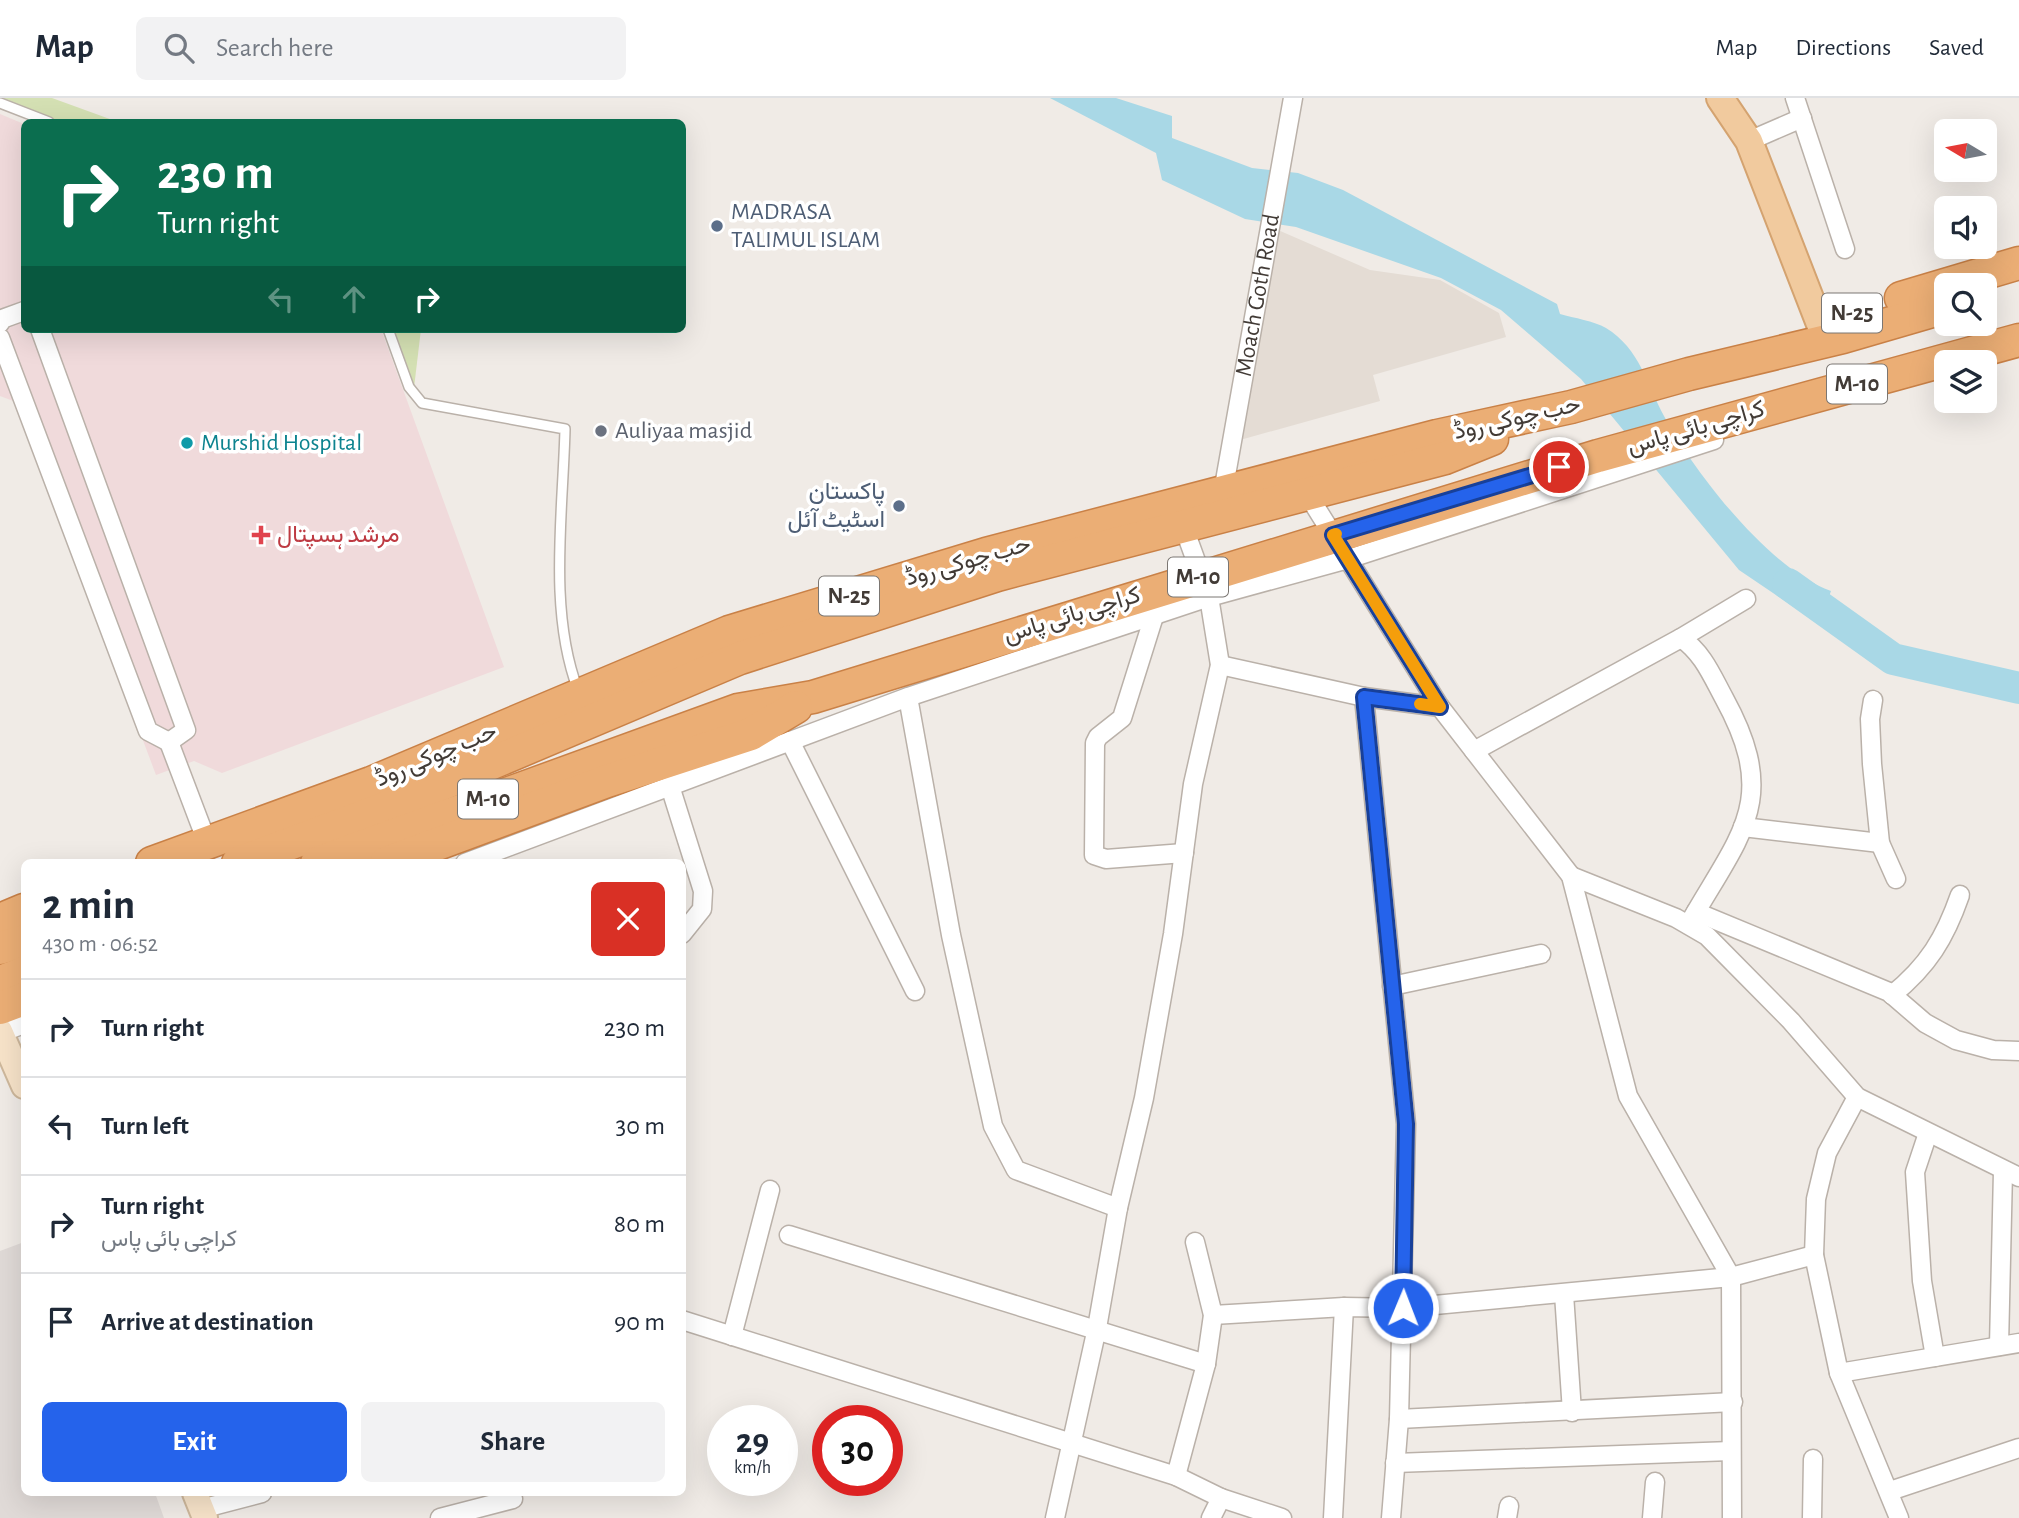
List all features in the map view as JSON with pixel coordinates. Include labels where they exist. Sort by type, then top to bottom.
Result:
[{"type":"highway","name":"حب چوکی روڈ","points":[[1681,376],[1820,324],[2019,263]]},
{"type":"highway","points":[[1997,292],[2019,286]]},
{"type":"highway","name":"حب چوکی روڈ","points":[[162,859],[371,783],[729,632],[986,554],[1437,436],[1578,405],[1681,376],[1843,337],[1934,310]]},
{"type":"highway","name":"کراچی بائی پاس","points":[[397,859],[663,762],[738,710],[813,697],[1341,547],[1602,464],[2019,340]]},
{"type":"highway","points":[[249,859],[383,809],[740,658],[998,575],[1445,458],[1578,405]]},
{"type":"highway","name":"کراچی بائی پاس","points":[[331,859],[663,762]]},
{"type":"highway","points":[[0,920],[21,911]]},
{"type":"highway","points":[[0,948],[21,942]]},
{"type":"highway","points":[[0,982],[21,974]]},
{"type":"highway","points":[[0,1008],[21,1000]]},
{"type":"main road","points":[[1720,98],[1749,141],[1820,324]]},
{"type":"street","name":"Moach Goth Road","points":[[1223,492],[1293,98]]},
{"type":"street","points":[[1795,98],[1845,249]]},
{"type":"street","points":[[1749,141],[1802,118]]},
{"type":"street","points":[[0,323],[2,319],[21,312]]},
{"type":"street","points":[[41,333],[186,730],[169,742]]},
{"type":"street","points":[[0,338],[148,731],[169,742],[207,842]]},
{"type":"street","points":[[1997,355],[2019,348]]},
{"type":"street","points":[[1702,434],[1934,375]]},
{"type":"street","points":[[1308,495],[1440,707],[1571,876],[1628,1096],[1731,1278],[1732,1518]]},
{"type":"street","points":[[1055,1518],[1097,1328],[1118,1208],[1144,1098],[1194,784],[1220,665],[1205,586],[1184,528]]},
{"type":"street","points":[[473,859],[663,762],[790,741],[908,697],[1153,616],[1205,586]]},
{"type":"street","points":[[1474,751],[1681,638],[1746,599]]},
{"type":"street","points":[[1153,616],[1122,718],[1098,737],[1096,743],[1094,855],[1105,859],[1184,853]]},
{"type":"street","points":[[1681,638],[1697,649],[1747,744],[1753,776],[1751,804],[1743,827],[1692,918]]},
{"type":"street","points":[[1220,665],[1364,697],[1440,707]]},
{"type":"street","points":[[908,697],[951,935],[993,1126],[1016,1170],[1118,1208]]},
{"type":"street","points":[[1364,697],[1406,1124],[1399,1419],[1391,1518]]},
{"type":"street","points":[[1873,700],[1871,730],[1881,843],[1896,880]]},
{"type":"street","points":[[790,741],[915,990]]},
{"type":"street","points":[[663,762],[703,891],[702,908],[686,929]]},
{"type":"street","points":[[1743,827],[1881,843]]},
{"type":"street","points":[[1571,876],[1692,918],[1892,995],[1925,1023],[1956,1040],[1993,1049],[2019,1051]]},
{"type":"street","points":[[1892,995],[1919,974],[1949,928],[1960,895]]},
{"type":"street","points":[[1692,918],[1746,973],[1857,1097],[2011,1174],[2013,1348],[1839,1373]]},
{"type":"street","points":[[1392,986],[1541,954]]},
{"type":"street","points":[[21,1025],[0,1032],[21,1079]]},
{"type":"street","points":[[1857,1097],[1827,1153],[1816,1199],[1814,1255],[1839,1373],[1899,1518]]},
{"type":"street","points":[[1928,1133],[1915,1172],[1922,1281],[1936,1357]]},
{"type":"street","points":[[732,1336],[770,1189]]},
{"type":"street","points":[[789,1235],[1097,1328],[1206,1364]]},
{"type":"street","points":[[1176,1476],[1206,1364],[1213,1315],[1195,1242]]},
{"type":"street","points":[[1213,1315],[1344,1307],[1403,1308],[1731,1278],[1814,1255]]},
{"type":"street","points":[[1564,1294],[1572,1412]]},
{"type":"street","points":[[1333,1518],[1344,1307]]},
{"type":"street","points":[[686,1321],[1176,1476],[1221,1498],[1275,1517]]},
{"type":"street","points":[[1399,1419],[1733,1402]]},
{"type":"street","points":[[1890,1491],[2019,1448]]},
{"type":"street","points":[[1395,1463],[1731,1451]]},
{"type":"street","points":[[1812,1518],[1813,1459]]},
{"type":"street","points":[[1652,1518],[1655,1482]]},
{"type":"street","points":[[200,1507],[249,1496]]},
{"type":"street","points":[[1211,1518],[1221,1498]]},
{"type":"street","points":[[440,1518],[513,1499]]},
{"type":"lane","points":[[0,103],[41,119]]},
{"type":"lane","points":[[389,333],[409,387],[422,403],[565,429],[561,575],[565,657],[580,695]]},
{"type":"shaded area","name":"مرشد ہسپتال","points":[[0,114],[21,123],[21,333],[382,333],[504,667],[222,773],[194,761],[156,775],[16,402],[0,396]]},
{"type":"shaded area","points":[[1278,230],[1370,270],[1440,280],[1499,313],[1506,337],[1373,375],[1380,401],[1240,440]]},
{"type":"shaded area","points":[[21,1243],[21,1496],[156,1496],[164,1518],[0,1518],[0,1251]]},
{"type":"green space","points":[[0,98],[52,98],[110,119],[49,119]]},
{"type":"green space","points":[[393,333],[421,333],[414,388]]},
{"type":"water","points":[[1050,98],[1116,98],[1172,116],[1172,138],[1252,168],[1298,173],[1343,190],[1557,304],[1560,314],[1606,328],[1618,336],[1635,357],[1677,439],[1736,517],[1783,563],[1831,591],[1819,624],[1739,570],[1581,379],[1501,310],[1441,278],[1296,227],[1245,219],[1162,180],[1156,153]]},
{"type":"waterway","points":[[1788,584],[1893,659],[2019,688]]},
{"type":"slow traffic","points":[[1336,534],[1333,535],[1440,707],[1420,704]]},
{"type":"place","name":"MADRASA TALIMUL ISLAM","points":[[717,226]]},
{"type":"place","name":"Auliyaa masjid","points":[[601,431]]},
{"type":"place","name":"Murshid Hospital","points":[[187,443]]},
{"type":"place","name":"پاکستان اسٹیٹ آئل","points":[[899,506]]},
{"type":"place","name":"مرشد ہسپتال","points":[[261,535]]},
{"type":"route","points":[[1403,1308],[1406,1124],[1364,697],[1440,707],[1333,535],[1559,467]]}]
